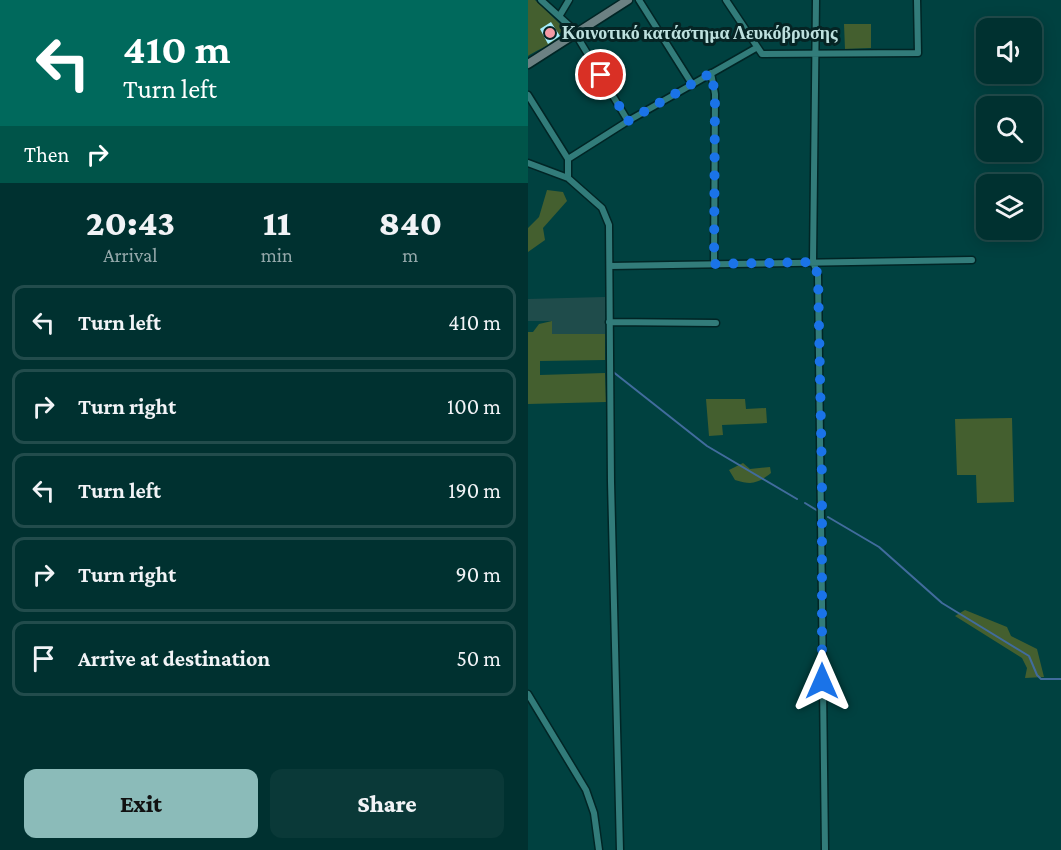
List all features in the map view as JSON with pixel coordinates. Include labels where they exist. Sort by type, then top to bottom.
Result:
[{"type":"main road","points":[[528,64],[628,0]]},
{"type":"street","points":[[542,0],[560,15],[576,34],[628,121]]},
{"type":"street","points":[[560,15],[570,0]]},
{"type":"street","points":[[639,0],[692,84]]},
{"type":"street","points":[[726,0],[762,54],[918,53],[917,0]]},
{"type":"street","points":[[816,0],[813,262],[818,275],[825,850]]},
{"type":"street","points":[[568,159],[628,121],[756,48]]},
{"type":"street","points":[[711,73],[715,94],[714,264]]},
{"type":"street","points":[[528,95],[568,159],[568,178]]},
{"type":"street","points":[[528,163],[568,178],[608,217],[620,850]]},
{"type":"street","points":[[610,267],[972,260]]},
{"type":"street","points":[[609,322],[716,323]]},
{"type":"street","points":[[528,694],[586,790],[594,813],[599,850]]},
{"type":"shaded area","points":[[605,297],[605,334],[551,334],[551,321],[528,321],[528,299]]},
{"type":"green space","points":[[528,0],[535,0],[561,25],[561,31],[555,40],[528,56]]},
{"type":"green space","points":[[844,24],[871,24],[871,48],[845,49]]},
{"type":"green space","points":[[547,190],[563,192],[567,201],[543,228],[545,240],[528,252],[528,228],[539,217]]},
{"type":"green space","points":[[552,321],[552,334],[605,334],[605,360],[540,361],[540,375],[605,373],[606,402],[528,404],[528,332],[533,332],[539,324]]},
{"type":"green space","points":[[706,399],[745,399],[746,409],[766,408],[767,423],[722,425],[723,435],[709,436]]},
{"type":"green space","points":[[1012,418],[1014,502],[977,503],[976,475],[957,475],[955,419]]},
{"type":"green space","points":[[743,463],[750,469],[770,467],[771,473],[754,482],[746,483],[735,480],[729,470]]},
{"type":"green space","points":[[965,610],[1007,627],[1011,636],[1037,649],[1044,677],[1025,678],[1027,668],[1022,658],[955,616]]},
{"type":"building","name":"Κοινοτικό κατάστημα Λευκόβρυσης","points":[[551,22],[560,36],[548,44],[540,29]]},
{"type":"waterway","points":[[612,371],[707,446],[797,499]]},
{"type":"waterway","points":[[805,503],[818,511]]},
{"type":"waterway","points":[[828,517],[879,547],[942,603],[1029,656],[1041,679],[1061,679]]},
{"type":"place","name":"Κοινοτικό κατάστημα Λευκόβρυσης","points":[[550,33]]},
{"type":"route","points":[[601,75],[628,121],[711,73],[715,94],[714,264],[813,262],[818,275],[822,479],[822,681]]}]
